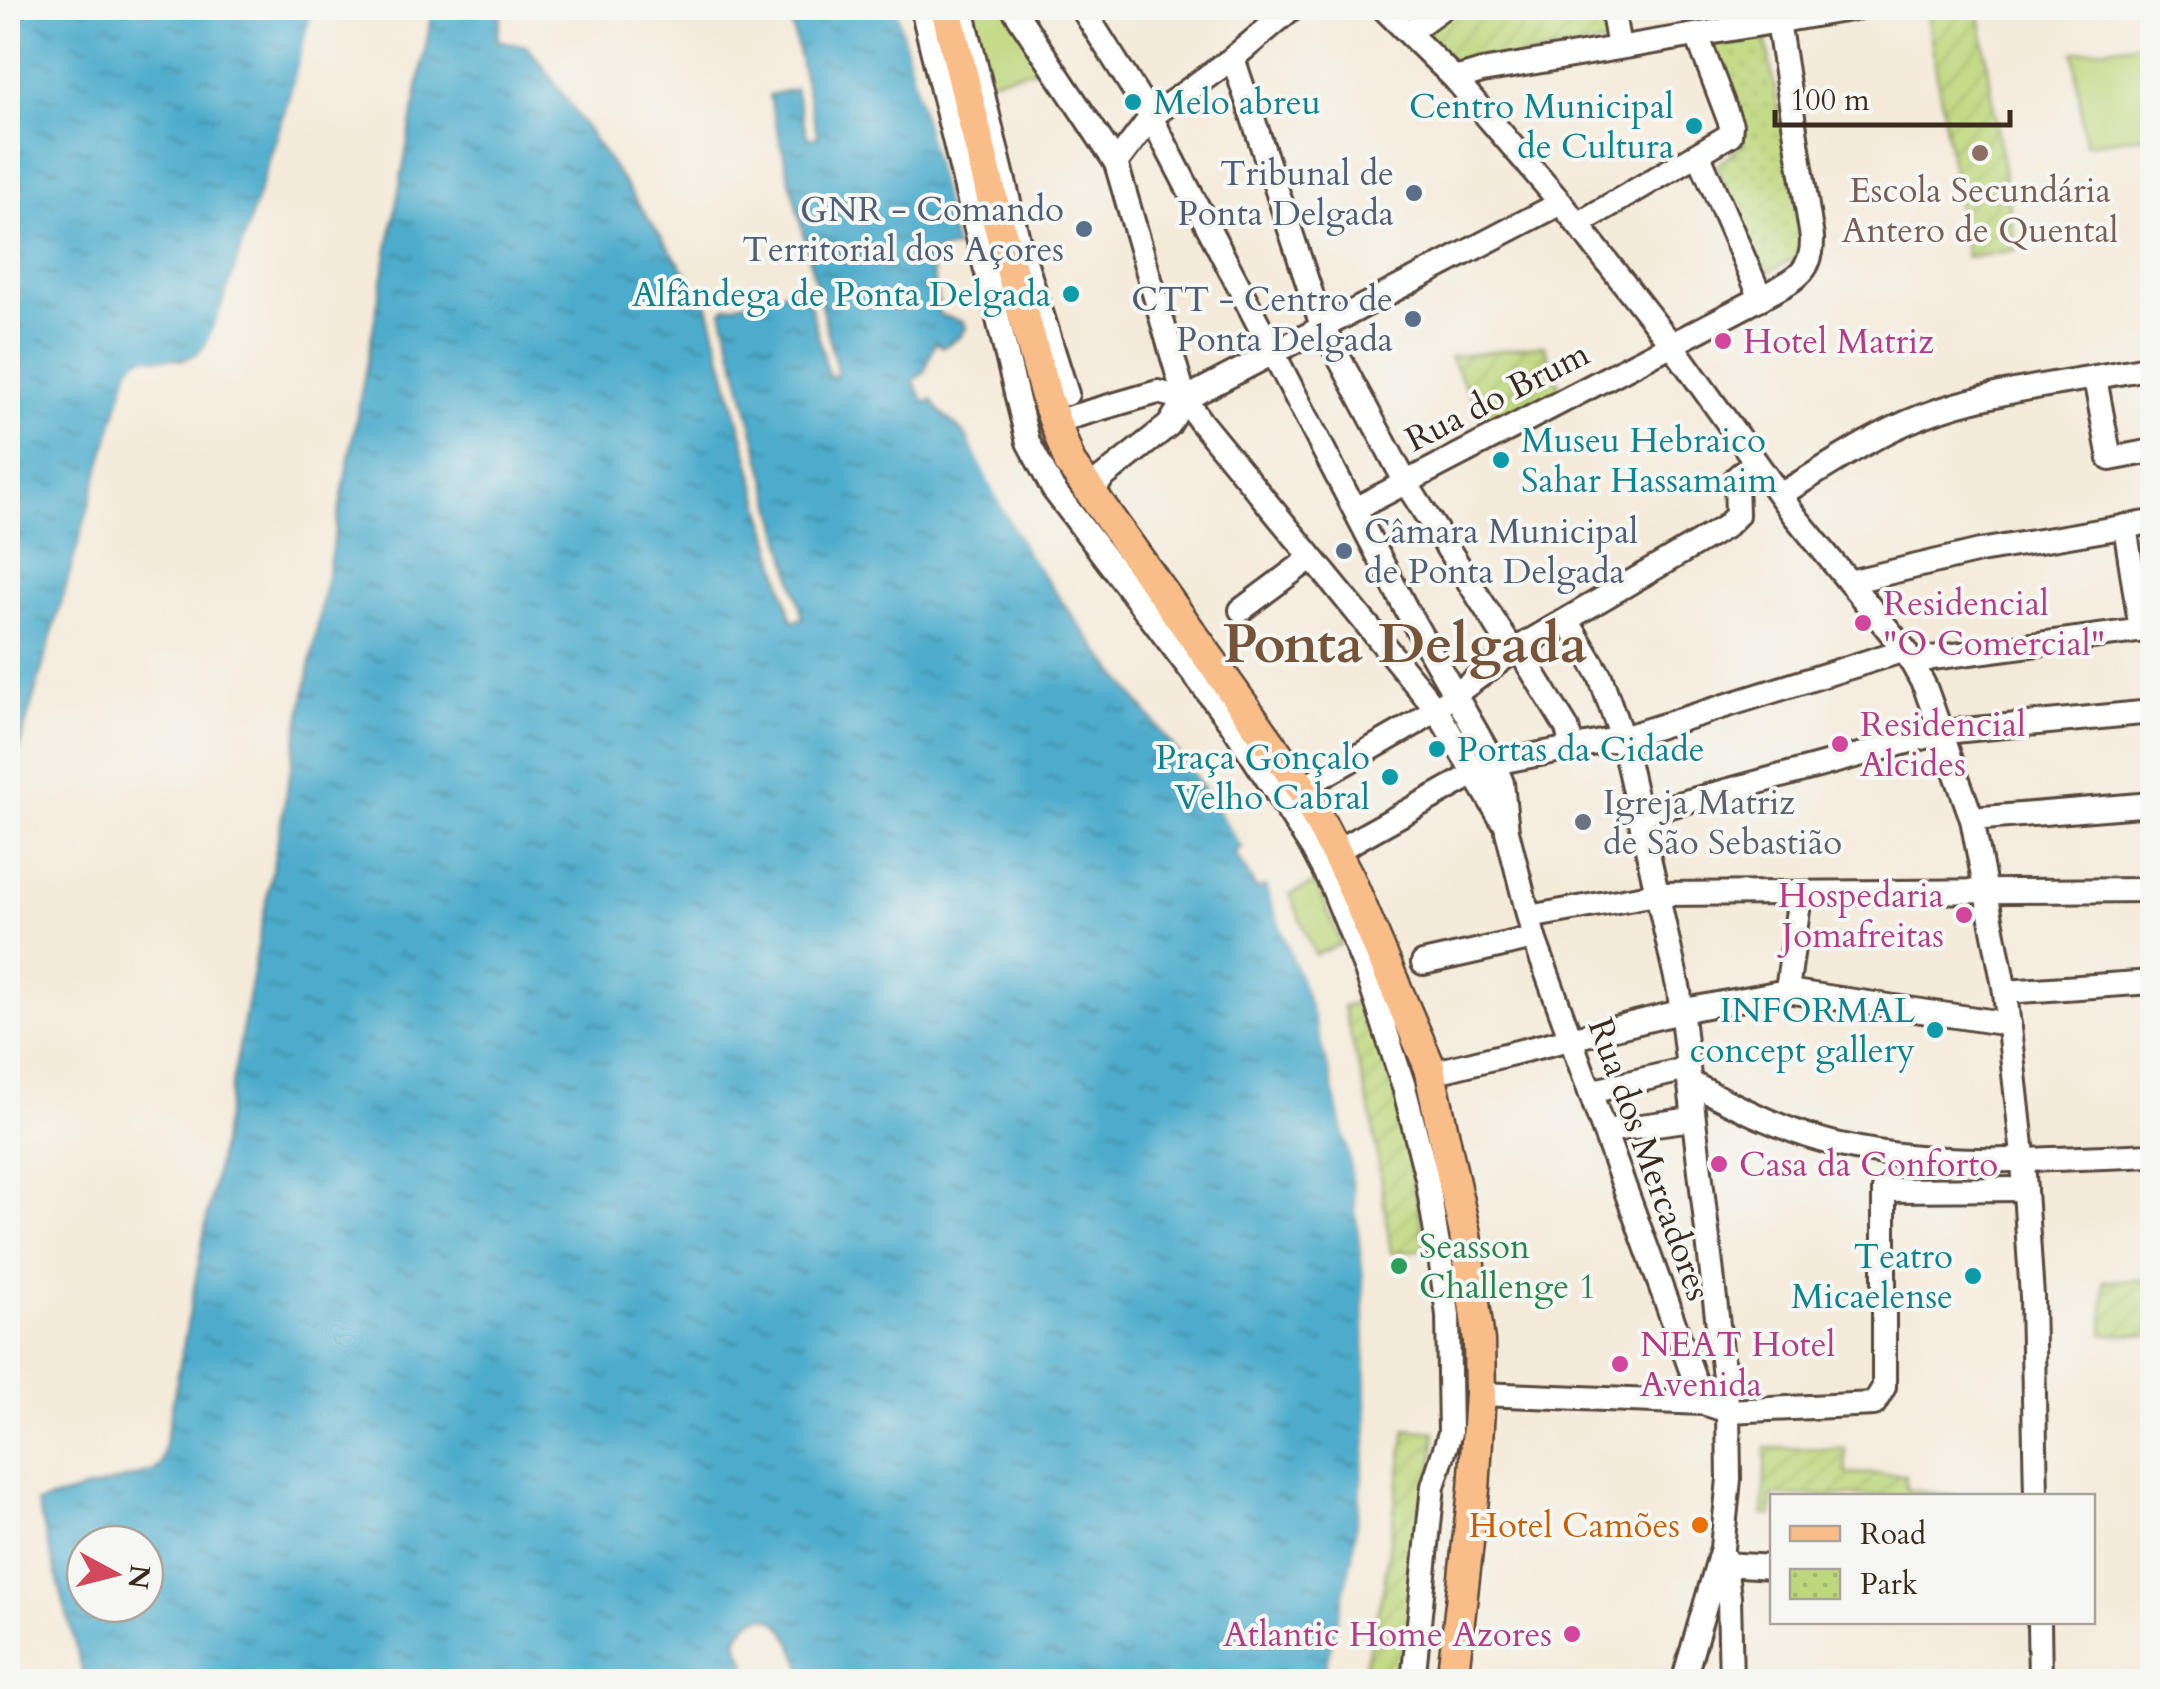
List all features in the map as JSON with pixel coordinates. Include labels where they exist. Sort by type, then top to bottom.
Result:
[{"type":"main road","points":[[946,8],[1012,214],[1054,422],[1070,464],[1302,788],[1390,967],[1428,1063],[1450,1158],[1477,1309],[1480,1394],[1474,1490],[1452,1682]]},
{"type":"street","points":[[922,8],[1028,442],[1054,489],[1231,723],[1312,848],[1366,970],[1404,1087],[1427,1178],[1444,1281],[1450,1434],[1433,1486],[1413,1682]]},
{"type":"street","points":[[962,8],[1012,214],[1067,394]]},
{"type":"street","points":[[1012,8],[1116,164],[1186,399],[1355,610],[1445,701]]},
{"type":"street","points":[[1082,8],[1151,116],[1355,509],[1445,701],[1485,768]]},
{"type":"street","points":[[1116,164],[1151,116],[1232,58],[1292,8]]},
{"type":"street","points":[[1383,8],[1455,79],[1561,203],[1672,344],[1755,462],[1909,657],[1944,732],[1972,818],[2009,1024],[2024,1160],[2032,1297],[2036,1494]]},
{"type":"street","points":[[1409,32],[1442,8]]},
{"type":"street","points":[[1612,8],[1619,47]]},
{"type":"street","points":[[1455,79],[1482,71],[1849,8]]},
{"type":"street","name":"Rua do Brum","points":[[1355,509],[1799,276],[1812,255],[1778,21]]},
{"type":"street","points":[[1578,224],[1730,136],[1731,125],[1697,36]]},
{"type":"street","points":[[1232,58],[1322,326],[1406,482],[1567,728],[1572,748]]},
{"type":"street","points":[[1699,155],[1761,298]]},
{"type":"street","points":[[1092,495],[1102,478],[1169,425],[1186,399],[1561,203]]},
{"type":"street","points":[[1780,495],[1921,417],[2005,394],[2152,367]]},
{"type":"street","points":[[2095,378],[2110,459],[2152,451]]},
{"type":"street","points":[[1054,422],[1158,392],[1186,399]]},
{"type":"street","points":[[1302,788],[1445,701],[1515,649],[1726,528],[1738,515],[1736,478],[1755,462]]},
{"type":"street","points":[[1849,582],[1980,552],[2152,522]]},
{"type":"street","points":[[1336,851],[1485,768],[1622,738],[1909,657],[1932,658],[2147,630],[2126,526]]},
{"type":"street","points":[[1241,610],[1311,558]]},
{"type":"street","points":[[1567,620],[1600,676],[1622,738],[1681,1013],[1728,1411],[1729,1479],[1718,1597],[1683,1682]]},
{"type":"street","points":[[1637,814],[1944,732],[2152,712]]},
{"type":"street","name":"Rua dos Mercadores","points":[[1485,768],[1568,1039],[1703,1403]]},
{"type":"street","points":[[1972,818],[2152,804]]},
{"type":"street","points":[[1423,962],[1531,927],[1656,894],[2152,890]]},
{"type":"street","points":[[1787,991],[1800,895]]},
{"type":"street","points":[[2005,992],[2152,982]]},
{"type":"street","points":[[1444,1070],[1787,991],[2009,1024]]},
{"type":"street","points":[[1590,1092],[1688,1075],[1784,1126],[1842,1146],[1945,1157],[2024,1160],[2152,1154]]},
{"type":"street","points":[[1604,1131],[1693,1119]]},
{"type":"street","points":[[1480,1394],[1703,1403],[1728,1411],[1874,1404],[1884,1387],[1884,1190],[2025,1189]]},
{"type":"street","points":[[1724,1556],[1770,1567]]},
{"type":"street","points":[[1718,1597],[1731,1682]]},
{"type":"street","points":[[2039,1624],[2040,1682]]},
{"type":"green space","points":[[966,8],[1007,8],[1049,66],[984,81]]},
{"type":"green space","points":[[1453,8],[1607,8],[1612,43],[1456,67],[1424,29]]},
{"type":"green space","points":[[1926,8],[1979,8],[2016,250],[1967,258]]},
{"type":"green space","points":[[1765,37],[1806,253],[1768,272],[1750,259],[1717,165],[1743,144],[1712,43]]},
{"type":"green space","points":[[2152,42],[2152,135],[2085,144],[2074,52]]},
{"type":"green space","points":[[1544,345],[1562,394],[1489,430],[1450,357]]},
{"type":"green space","points":[[1316,883],[1341,944],[1315,955],[1290,894]]},
{"type":"green space","points":[[1367,1000],[1401,1112],[1426,1249],[1391,1253],[1372,1118],[1343,1007]]},
{"type":"green space","points":[[2152,1280],[2152,1335],[2103,1334],[2104,1281]]},
{"type":"green space","points":[[1406,1429],[1435,1432],[1433,1486],[1407,1681],[1361,1682],[1384,1585]]},
{"type":"green space","points":[[1766,1448],[1845,1449],[1846,1473],[1905,1475],[1906,1489],[1942,1494],[1770,1494],[1770,1515],[1763,1515]]},
{"type":"water","points":[[8,8],[313,8],[240,257],[209,342],[201,352],[184,360],[146,359],[130,368],[8,786]]},
{"type":"water","points":[[433,8],[503,8],[497,40],[526,46],[541,63],[708,305],[792,621],[803,618],[722,311],[805,286],[829,376],[838,374],[769,95],[795,89],[808,139],[818,137],[788,8],[897,8],[956,247],[929,254],[940,315],[964,322],[966,328],[960,337],[943,347],[935,342],[924,373],[913,380],[925,403],[932,400],[968,439],[1029,554],[1217,809],[1242,847],[1234,852],[1257,890],[1266,886],[1311,1006],[1332,1079],[1350,1156],[1364,1275],[1368,1436],[1353,1558],[1323,1681],[807,1681],[790,1639],[776,1621],[767,1617],[750,1622],[737,1641],[753,1681],[85,1681],[70,1624],[165,1624],[165,1524],[65,1524],[65,1607],[37,1503],[154,1471],[161,1465]]},
{"type":"pier","points":[[313,8],[317,9],[292,109],[212,347],[202,358],[186,365],[147,363],[135,370],[8,791],[130,368],[137,360],[147,358],[184,361],[199,354],[207,344],[231,283],[287,108]]},
{"type":"pier","points":[[897,8],[902,8],[961,246],[956,247]]},
{"type":"pier","points":[[966,433],[971,434],[1034,552],[1191,758],[1247,844],[1242,847],[1186,761],[1029,555]]},
{"type":"pier","points":[[1271,884],[1316,1004],[1337,1078],[1355,1155],[1369,1275],[1373,1436],[1358,1559],[1328,1682],[1323,1681],[1353,1558],[1368,1436],[1364,1275],[1350,1156],[1332,1079],[1311,1006],[1266,886]]},
{"type":"place","name":"Melo abreu","points":[[1133,102]]},
{"type":"place","name":"Centro Municipal de Cultura","points":[[1694,126]]},
{"type":"place","name":"Escola Secundária Antero de Quental","points":[[1980,153]]},
{"type":"place","name":"Tribunal de Ponta Delgada","points":[[1414,193]]},
{"type":"place","name":"GNR - Comando Territorial dos Açores","points":[[1084,229]]},
{"type":"place","name":"Alfândega de Ponta Delgada","points":[[1071,294]]},
{"type":"place","name":"CTT - Centro de Ponta Delgada","points":[[1413,319]]},
{"type":"place","name":"Hotel Matriz","points":[[1723,341]]},
{"type":"place","name":"Museu Hebraico Sahar Hassamaim","points":[[1501,460]]},
{"type":"place","name":"Câmara Municipal de Ponta Delgada","points":[[1344,551]]},
{"type":"place","name":"Residencial \"O Comercial\"","points":[[1863,623]]},
{"type":"place","name":"Residencial Alcides","points":[[1840,744]]},
{"type":"place","name":"Portas da Cidade","points":[[1437,749]]},
{"type":"place","name":"Praça Gonçalo Velho Cabral","points":[[1390,777]]},
{"type":"place","name":"Igreja Matriz de São Sebastião","points":[[1583,822]]},
{"type":"place","name":"Hospedaria Jomafreitas","points":[[1964,915]]},
{"type":"place","name":"INFORMAL concept gallery","points":[[1935,1030]]},
{"type":"place","name":"Casa da Conforto","points":[[1719,1164]]},
{"type":"place","name":"Seasson Challenge 1","points":[[1399,1266]]},
{"type":"place","name":"Teatro Micaelense","points":[[1973,1276]]},
{"type":"place","name":"NEAT Hotel Avenida","points":[[1620,1364]]},
{"type":"place","name":"Hotel Camões","points":[[1700,1525]]},
{"type":"place","name":"Atlantic Home Azores","points":[[1572,1634]]},
{"type":"district","name":"Ponta Delgada","points":[[1405,643]]}]
